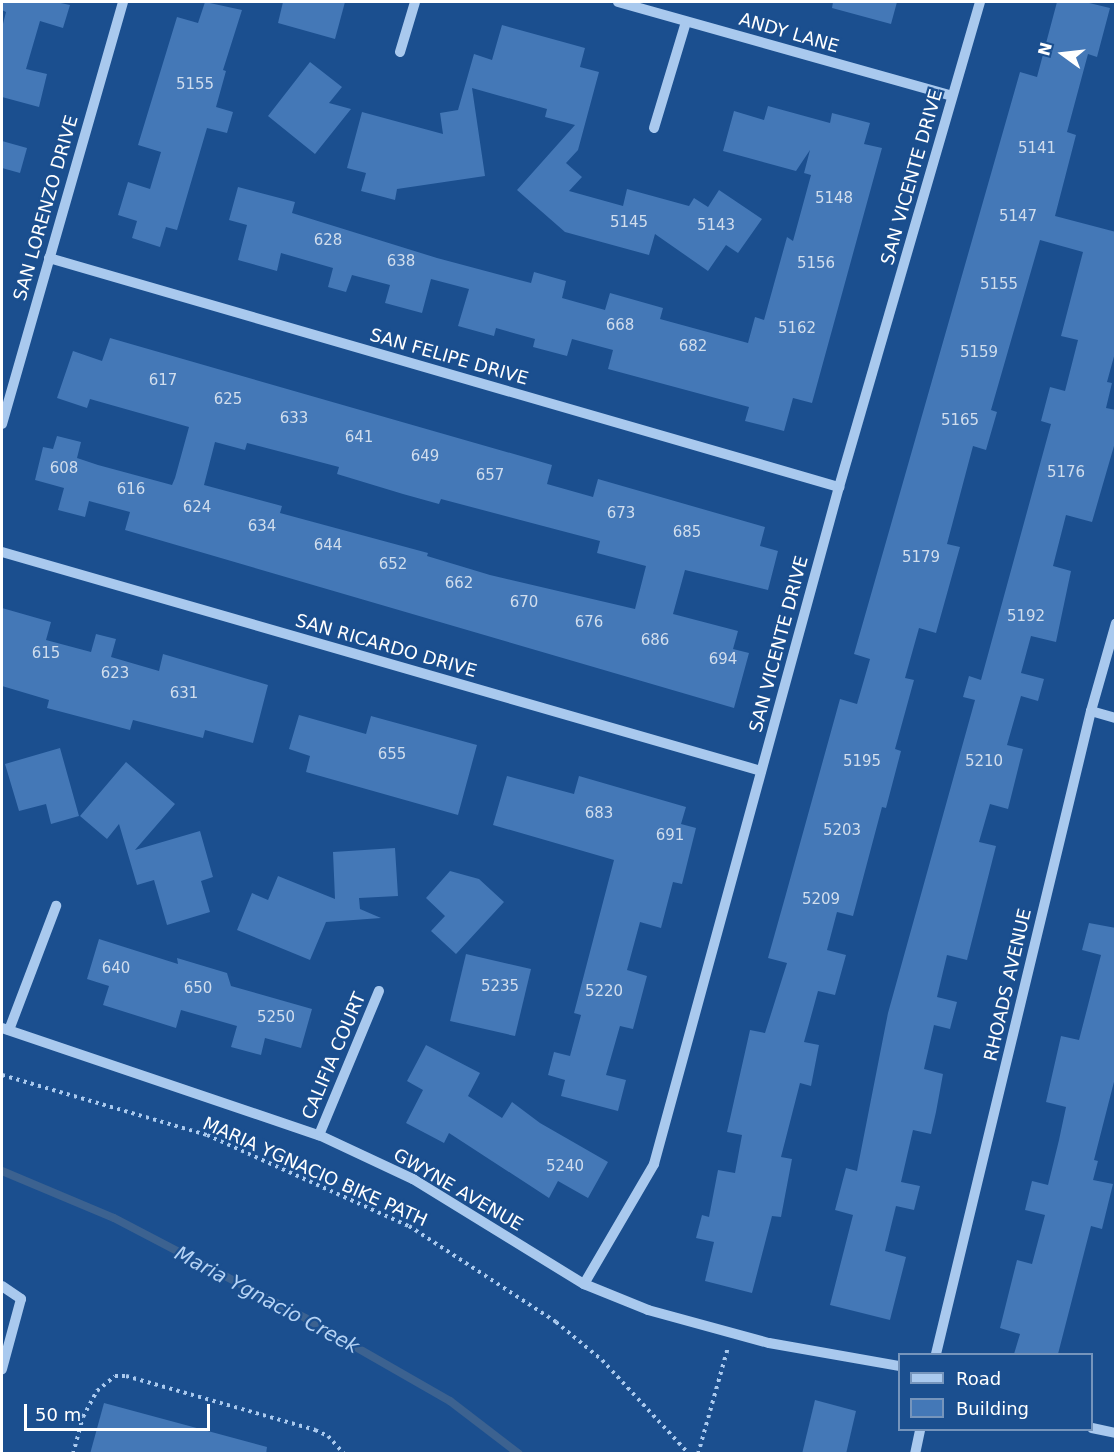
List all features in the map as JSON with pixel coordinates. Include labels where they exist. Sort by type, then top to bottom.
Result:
[{"type":"street","name":"SAN LORENZO DRIVE","points":[[2,424],[123,2]]},
{"type":"street","points":[[400,52],[415,2]]},
{"type":"street","name":"ANDY LANE","points":[[618,2],[952,96]]},
{"type":"street","name":"SAN VICENTE DRIVE","points":[[584,1284],[654,1164],[840,487],[980,2]]},
{"type":"street","points":[[654,128],[686,22]]},
{"type":"street","name":"SAN FELIPE DRIVE","points":[[49,258],[840,487]]},
{"type":"street","name":"SAN RICARDO DRIVE","points":[[2,552],[761,771]]},
{"type":"street","name":"RHOADS AVENUE","points":[[936,1353],[1091,711],[1116,623]]},
{"type":"street","points":[[1091,711],[1116,718]]},
{"type":"street","points":[[5,1029],[56,906]]},
{"type":"street","name":"CALIFIA COURT","points":[[319,1135],[379,991]]},
{"type":"street","name":"GWYNE AVENUE","points":[[5,1029],[319,1135],[413,1179],[584,1284],[648,1310],[732,1333],[898,1366]]},
{"type":"street","points":[[2,1286],[21,1299],[2,1369]]},
{"type":"street","points":[[1093,1428],[1116,1433]]},
{"type":"street","points":[[915,1454],[920,1431]]},
{"type":"path","name":"MARIA YGNACIO BIKE PATH","points":[[2,1075],[207,1135],[410,1226],[556,1322],[602,1360],[689,1454]]},
{"type":"path","points":[[698,1454],[732,1333]]},
{"type":"path","points":[[73,1454],[83,1417],[97,1392],[115,1376],[126,1376],[315,1430],[328,1436],[344,1454]]},
{"type":"building","points":[[2,2],[56,2],[70,5],[63,28],[40,21],[26,69],[47,74],[39,107],[2,97],[2,28],[6,12],[2,10]]},
{"type":"building","points":[[205,2],[242,10],[223,70],[226,71],[216,107],[233,112],[227,133],[207,128],[177,230],[166,227],[160,247],[132,238],[137,221],[118,215],[128,182],[150,189],[161,152],[138,145],[177,17],[198,23]]},
{"type":"building","points":[[283,2],[345,2],[335,39],[278,23]]},
{"type":"building","points":[[833,2],[897,2],[891,24],[832,8]]},
{"type":"building","points":[[1057,2],[1085,2],[1110,8],[1097,57],[1088,54],[1067,132],[1076,135],[1055,216],[1116,232],[1116,349],[1107,382],[1112,383],[1106,408],[1116,410],[1116,439],[1092,522],[1066,515],[1053,566],[1071,571],[1056,642],[1031,636],[1021,673],[1044,679],[1038,701],[1021,696],[1007,745],[1023,749],[1008,809],[990,804],[979,842],[996,846],[967,960],[947,955],[937,997],[957,1002],[950,1029],[934,1025],[924,1069],[943,1074],[931,1134],[913,1130],[901,1182],[920,1186],[914,1210],[896,1206],[885,1251],[906,1257],[890,1320],[830,1305],[853,1215],[835,1210],[846,1168],[857,1171],[888,1013],[975,700],[963,697],[969,676],[981,680],[1051,424],[1041,421],[1050,387],[1065,391],[1078,340],[1061,336],[1083,252],[1040,240],[991,410],[997,412],[986,450],[973,446],[947,544],[960,547],[936,633],[919,628],[905,678],[914,680],[895,749],[901,751],[886,808],[882,807],[853,916],[837,912],[827,950],[846,955],[835,995],[818,991],[804,1042],[819,1045],[811,1086],[800,1083],[781,1157],[792,1159],[781,1217],[772,1216],[752,1293],[705,1281],[714,1242],[696,1238],[702,1215],[709,1217],[718,1170],[735,1173],[742,1135],[727,1132],[750,1030],[765,1033],[787,963],[768,958],[840,699],[857,704],[870,659],[854,654],[1020,72],[1037,77]]},
{"type":"building","points":[[502,25],[585,48],[580,67],[599,72],[578,150],[566,163],[582,177],[569,191],[623,206],[627,189],[689,206],[694,198],[708,207],[719,190],[762,219],[738,253],[726,245],[708,271],[655,234],[649,255],[565,232],[517,190],[575,125],[545,117],[547,109],[472,88],[485,176],[397,189],[395,200],[361,191],[366,173],[347,168],[362,112],[443,134],[440,113],[458,110],[474,54],[492,60]]},
{"type":"building","points":[[310,62],[342,87],[329,103],[351,109],[315,154],[268,116]]},
{"type":"building","points":[[768,106],[830,123],[832,113],[870,123],[864,144],[882,148],[812,403],[793,398],[784,431],[745,421],[749,407],[608,369],[613,350],[572,339],[567,356],[533,347],[535,339],[496,328],[494,336],[458,326],[469,289],[431,279],[422,313],[385,303],[390,285],[352,275],[346,292],[328,287],[333,268],[281,253],[277,271],[238,260],[247,225],[229,220],[238,187],[295,202],[292,213],[437,258],[531,283],[534,272],[566,281],[562,298],[605,310],[610,293],[663,308],[660,319],[748,343],[755,317],[764,320],[787,237],[793,241],[811,175],[804,173],[810,150],[796,171],[723,151],[734,111],[764,120]]},
{"type":"building","points":[[2,141],[27,148],[20,173],[2,168]]},
{"type":"building","points":[[110,338],[552,465],[547,484],[593,497],[598,479],[765,527],[760,546],[778,551],[768,590],[685,570],[673,614],[738,631],[733,649],[749,653],[734,708],[125,530],[130,512],[89,501],[85,517],[58,510],[64,488],[35,480],[43,447],[53,449],[57,436],[81,442],[77,458],[172,485],[175,478],[189,427],[90,399],[87,408],[57,398],[73,351],[102,361]],"holes":[[[215,442],[245,450],[247,443],[339,467],[337,474],[439,504],[441,499],[600,541],[597,553],[646,566],[635,609],[490,575],[427,556],[428,553],[280,513],[282,506],[204,485]]]},
{"type":"building","points":[[2,608],[51,622],[46,640],[91,652],[96,634],[116,639],[111,657],[159,671],[163,654],[268,685],[253,743],[205,730],[203,738],[133,720],[130,730],[47,708],[49,700],[2,686]]},
{"type":"building","points":[[299,715],[366,734],[371,716],[477,745],[458,815],[306,772],[310,756],[289,749]]},
{"type":"building","points":[[60,748],[79,816],[51,824],[46,804],[19,811],[5,764]]},
{"type":"building","points":[[126,762],[175,804],[135,850],[200,831],[213,877],[201,881],[210,912],[167,925],[154,880],[137,885],[119,824],[107,839],[80,816]]},
{"type":"building","points":[[507,776],[574,794],[579,776],[686,807],[681,824],[696,828],[682,884],[673,882],[661,928],[640,922],[627,970],[647,976],[633,1029],[620,1026],[606,1075],[626,1080],[618,1111],[561,1096],[565,1080],[548,1075],[554,1052],[570,1056],[581,1015],[574,1013],[614,860],[493,825]]},
{"type":"building","points":[[395,848],[398,896],[359,898],[360,909],[381,918],[326,922],[310,960],[237,930],[252,893],[268,900],[278,876],[335,899],[333,852]]},
{"type":"building","points":[[450,871],[479,879],[504,902],[456,954],[431,931],[445,916],[426,898]]},
{"type":"building","points":[[1089,923],[1116,928],[1116,1074],[1094,1160],[1098,1161],[1093,1180],[1113,1184],[1102,1229],[1091,1226],[1058,1353],[1014,1353],[1020,1334],[1000,1328],[1017,1260],[1032,1264],[1045,1215],[1025,1210],[1032,1181],[1048,1185],[1066,1107],[1046,1102],[1061,1036],[1079,1040],[1101,955],[1082,950]]},
{"type":"building","points":[[99,939],[178,964],[177,958],[227,973],[231,986],[312,1009],[301,1048],[265,1038],[261,1055],[231,1047],[237,1026],[181,1010],[176,1028],[103,1005],[109,986],[87,979]]},
{"type":"building","points":[[466,954],[531,969],[515,1036],[450,1021]]},
{"type":"building","points":[[426,1045],[480,1073],[468,1096],[502,1118],[512,1102],[540,1123],[608,1162],[588,1198],[558,1181],[549,1198],[449,1133],[444,1143],[406,1123],[423,1090],[407,1081]]},
{"type":"building","points":[[815,1400],[856,1411],[846,1454],[802,1454]]},
{"type":"building","points":[[104,1403],[267,1447],[266,1454],[90,1454]]},
{"type":"waterway","name":"Maria Ygnacio Creek","points":[[2,1171],[114,1218],[305,1318],[450,1401],[519,1454]]}]
